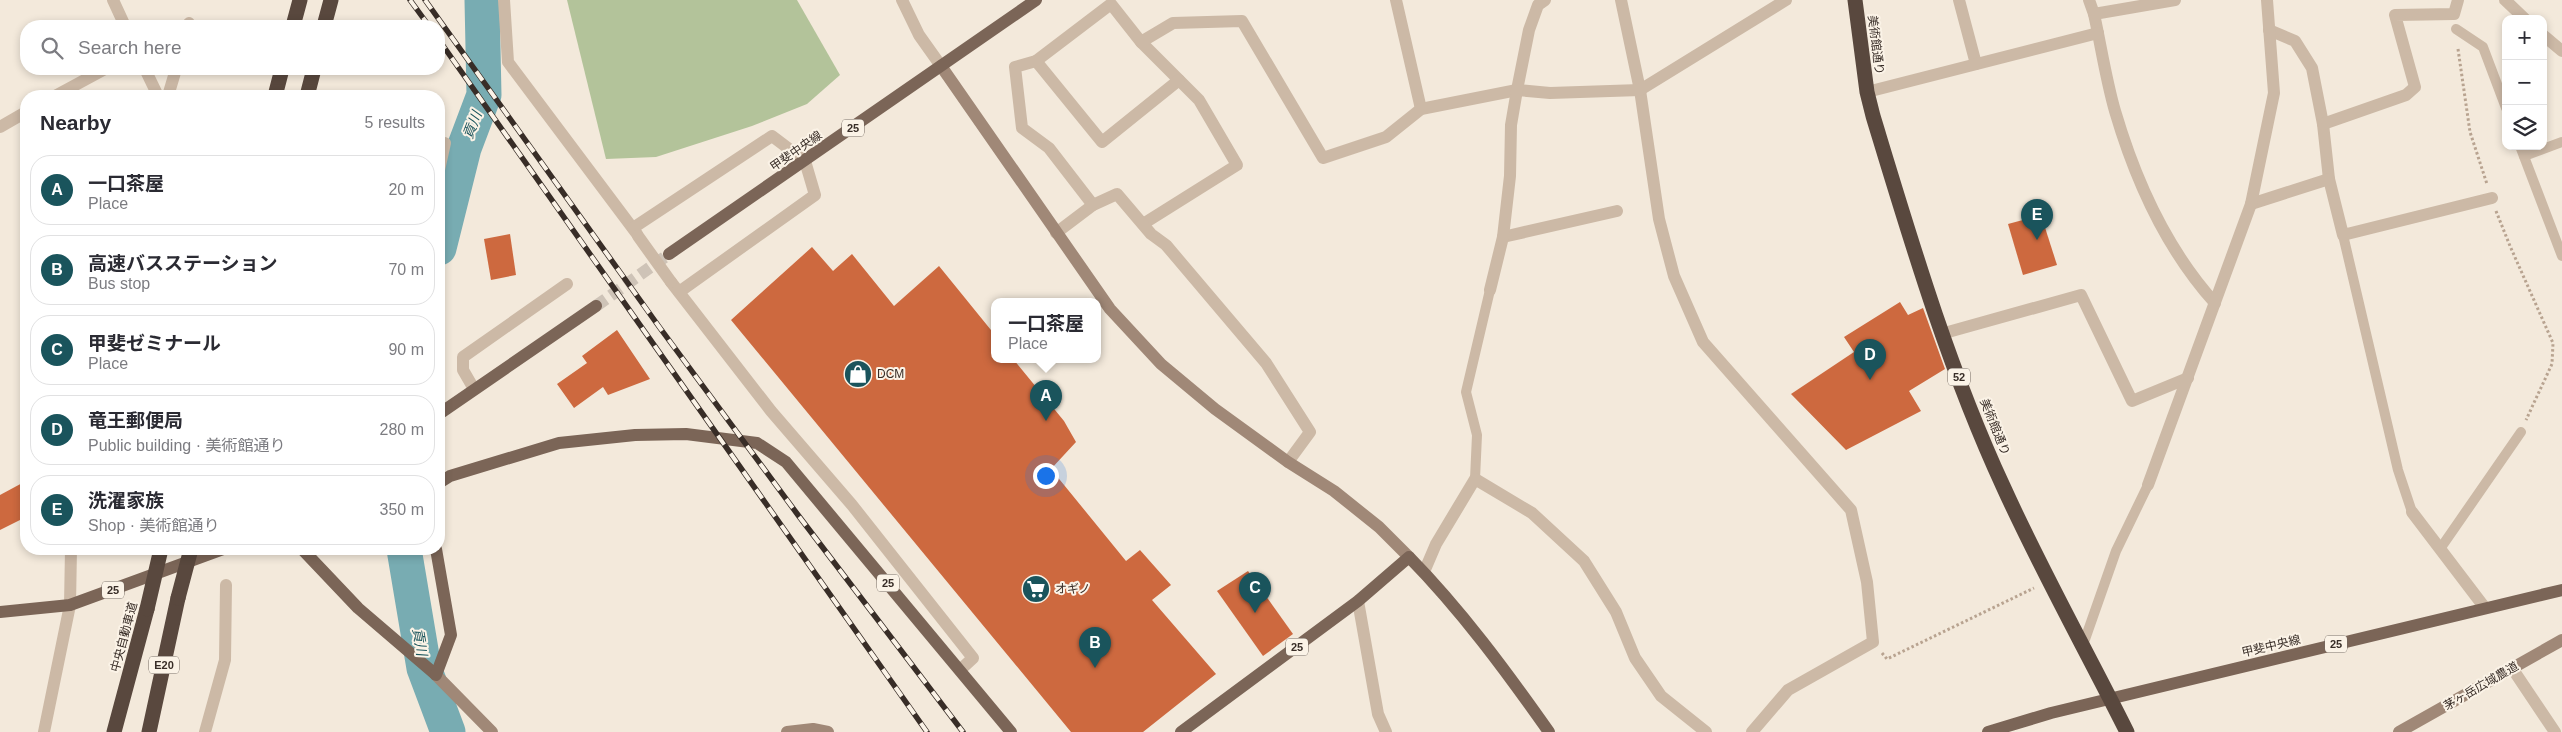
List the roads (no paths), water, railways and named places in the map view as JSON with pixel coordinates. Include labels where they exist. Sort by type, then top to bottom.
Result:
[{"type":"highway","points":[[295,20],[300,0]]},
{"type":"highway","points":[[326,20],[331,0]]},
{"type":"highway","name":"美術館通り","points":[[1855,0],[1867,92],[1911,243],[1941,334],[2002,484],[2049,582],[2127,732]]},
{"type":"highway","points":[[277,90],[281,75]]},
{"type":"highway","points":[[309,90],[312,75]]},
{"type":"highway","name":"中央自動車道","points":[[114,732],[160,555]]},
{"type":"highway","name":"E20","points":[[149,732],[178,598],[189,555]]},
{"type":"main road","name":"甲斐中央線","points":[[669,254],[1036,0]]},
{"type":"main road","points":[[445,410],[596,306]]},
{"type":"main road","name":"25","points":[[445,479],[450,476],[559,443],[635,435],[686,434],[757,442],[786,462],[1011,732]]},
{"type":"main road","name":"25","points":[[0,612],[70,605],[207,555]]},
{"type":"main road","points":[[308,555],[358,608],[435,675],[451,635],[437,555]]},
{"type":"main road","points":[[1409,556],[1506,672],[1550,732]]},
{"type":"main road","name":"25","points":[[1181,732],[1358,601],[1409,556]]},
{"type":"main road","name":"甲斐中央線","points":[[1988,732],[2110,698],[2562,590]]},
{"type":"street","points":[[113,0],[122,20]]},
{"type":"street","points":[[504,0],[508,62],[675,287],[771,411],[852,505],[973,658],[960,670]]},
{"type":"street","points":[[902,0],[919,35],[1110,309],[1161,364],[1215,409],[1288,462],[1334,491],[1379,527],[1409,556]]},
{"type":"street","points":[[1396,0],[1421,109]]},
{"type":"street","points":[[1490,290],[1502,237],[1510,176],[1511,125],[1517,90],[1529,30],[1538,5],[1545,0]]},
{"type":"street","points":[[1621,0],[1640,90],[1659,219],[1674,276],[1703,342],[1851,510],[1867,582],[1873,642],[1788,690],[1752,732]]},
{"type":"street","points":[[1140,42],[1173,23],[1242,21],[1323,158],[1386,137],[1421,109],[1517,90],[1550,93],[1640,90],[1786,0]]},
{"type":"street","points":[[1959,0],[1976,64]]},
{"type":"street","points":[[2089,0],[2094,14],[2114,110],[2135,172],[2172,243],[2199,285],[2215,303]]},
{"type":"street","points":[[2094,14],[2175,0]]},
{"type":"street","points":[[2148,485],[2251,204],[2274,93],[2267,0]]},
{"type":"street","points":[[2323,124],[2406,95],[2415,87],[2395,14],[2454,14],[2458,0]]},
{"type":"street","points":[[2505,0],[2521,15]]},
{"type":"street","points":[[1093,206],[1049,148],[1022,128],[1015,67],[1036,61],[1111,4],[1140,42],[1199,100],[1237,165],[1142,224]]},
{"type":"street","points":[[2270,30],[2294,41],[2312,68],[2323,124],[2329,178],[2343,235],[2492,198]]},
{"type":"street","points":[[1867,92],[2098,33]]},
{"type":"street","points":[[2547,38],[2562,51]]},
{"type":"street","points":[[1036,61],[1102,142],[1179,80]]},
{"type":"street","points":[[66,90],[94,75]]},
{"type":"street","points":[[148,75],[155,90]]},
{"type":"street","points":[[170,90],[174,75]]},
{"type":"street","points":[[0,127],[20,115]]},
{"type":"street","points":[[635,232],[772,136],[805,161],[815,195],[675,287]]},
{"type":"street","points":[[2251,204],[2329,178]]},
{"type":"street","points":[[1056,233],[1093,206],[1117,194],[1151,234],[1166,244],[1266,363],[1310,432],[1288,462]]},
{"type":"street","points":[[1502,237],[1617,211]]},
{"type":"street","points":[[470,392],[462,370],[463,357],[567,284]]},
{"type":"street","points":[[1941,334],[2081,294],[2132,401],[2188,378]]},
{"type":"street","points":[[1424,572],[1436,544],[1475,479],[1532,513],[1584,560],[1616,612],[1635,658],[1661,696],[1706,732]]},
{"type":"street","points":[[2412,512],[2485,608]]},
{"type":"street","points":[[44,732],[70,605],[71,555]]},
{"type":"street","points":[[205,732],[225,660],[226,585]]},
{"type":"street","points":[[1358,601],[1378,714],[1386,732]]},
{"type":"street","name":"茅ヶ岳広域農道","points":[[2399,732],[2562,640]]},
{"type":"street","points":[[2512,668],[2555,732]]},
{"type":"street","points":[[435,675],[492,732]]},
{"type":"street","points":[[787,732],[813,729],[828,732]]},
{"type":"lane","points":[[2456,29],[2483,47],[2505,105]]},
{"type":"lane","points":[[2562,142],[2522,151],[2562,256]]},
{"type":"lane","points":[[2343,235],[2398,470],[2412,512]]},
{"type":"lane","points":[[1475,479],[1477,435],[1466,392],[1490,290]]},
{"type":"lane","points":[[2440,549],[2521,432]]},
{"type":"lane","points":[[2083,645],[2116,551],[2148,485]]},
{"type":"waterway","name":"貢川","points":[[445,224],[464,148],[484,95],[482,0]]},
{"type":"waterway","name":"貢川","points":[[405,555],[424,668],[448,732]]},
{"type":"tunnel","points":[[596,306],[669,254]]},
{"type":"railway","points":[[410,0],[425,20]]},
{"type":"railway","points":[[425,0],[439,20]]},
{"type":"railway","points":[[445,28],[660,328],[798,515],[963,732]]},
{"type":"railway","points":[[445,49],[927,732]]},
{"type":"place","name":"洗濯家族","points":[[2037,240]]},
{"type":"place","name":"DCM","points":[[858,374]]},
{"type":"place","name":"竜王郵便局","points":[[1870,380]]},
{"type":"place","name":"一口茶屋","points":[[1046,421]]},
{"type":"place","name":"オギノ","points":[[1036,589]]},
{"type":"place","name":"甲斐ゼミナール","points":[[1255,613]]},
{"type":"place","name":"高速バスステーション","points":[[1095,668]]}]
